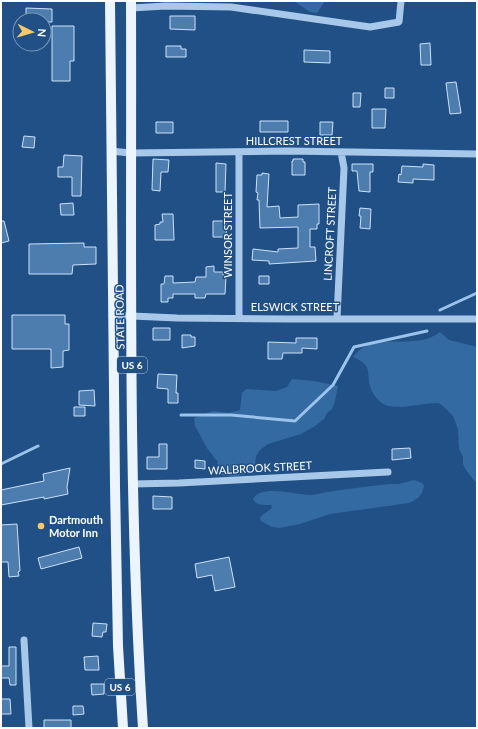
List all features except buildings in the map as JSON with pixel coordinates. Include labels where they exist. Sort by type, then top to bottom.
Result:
[{"type":"main road","name":"STATE ROAD","points":[[110,1],[112,316],[118,646],[123,728]]},
{"type":"main road","name":"STATE ROAD","points":[[131,5],[130,153],[133,484],[143,728]]},
{"type":"street","points":[[131,5],[231,7],[370,27],[399,22],[401,1]]},
{"type":"street","name":"HILLCREST STREET","points":[[111,151],[130,153],[341,152],[477,154]]},
{"type":"street","name":"WINSOR STREET","points":[[239,152],[239,318]]},
{"type":"street","name":"LINCROFT STREET","points":[[337,318],[344,168],[341,152]]},
{"type":"street","name":"ELSWICK STREET","points":[[112,316],[477,319]]},
{"type":"street","name":"WALBROOK STREET","points":[[133,484],[388,472]]},
{"type":"street","points":[[24,640],[29,728]]},
{"type":"shaded area","points":[[294,1],[325,1],[317,13],[310,12]]},
{"type":"shaded area","points":[[440,332],[449,340],[477,347],[477,484],[463,464],[463,457],[459,449],[458,429],[453,416],[438,403],[395,407],[381,403],[371,389],[366,366],[360,360],[353,357],[362,348],[371,344],[421,340]]},
{"type":"shaded area","points":[[292,379],[314,381],[338,386],[332,409],[327,413],[324,419],[301,434],[268,444],[260,450],[256,456],[255,464],[249,473],[234,476],[219,474],[217,460],[207,448],[195,426],[194,418],[213,411],[229,413],[240,410],[242,393],[246,389],[276,391],[287,387]]},
{"type":"shaded area","points":[[414,480],[424,485],[420,496],[409,503],[330,514],[300,524],[279,528],[272,527],[261,521],[260,518],[271,509],[271,505],[258,504],[253,499],[257,495],[271,491],[311,495],[389,484],[399,484]]},
{"type":"waterway","points":[[440,310],[477,293]]},
{"type":"waterway","points":[[181,415],[231,415],[295,421],[333,385],[354,347],[427,331]]},
{"type":"waterway","points":[[1,464],[38,446]]},
{"type":"place","name":"Dartmouth Motor Inn","points":[[41,526]]}]
